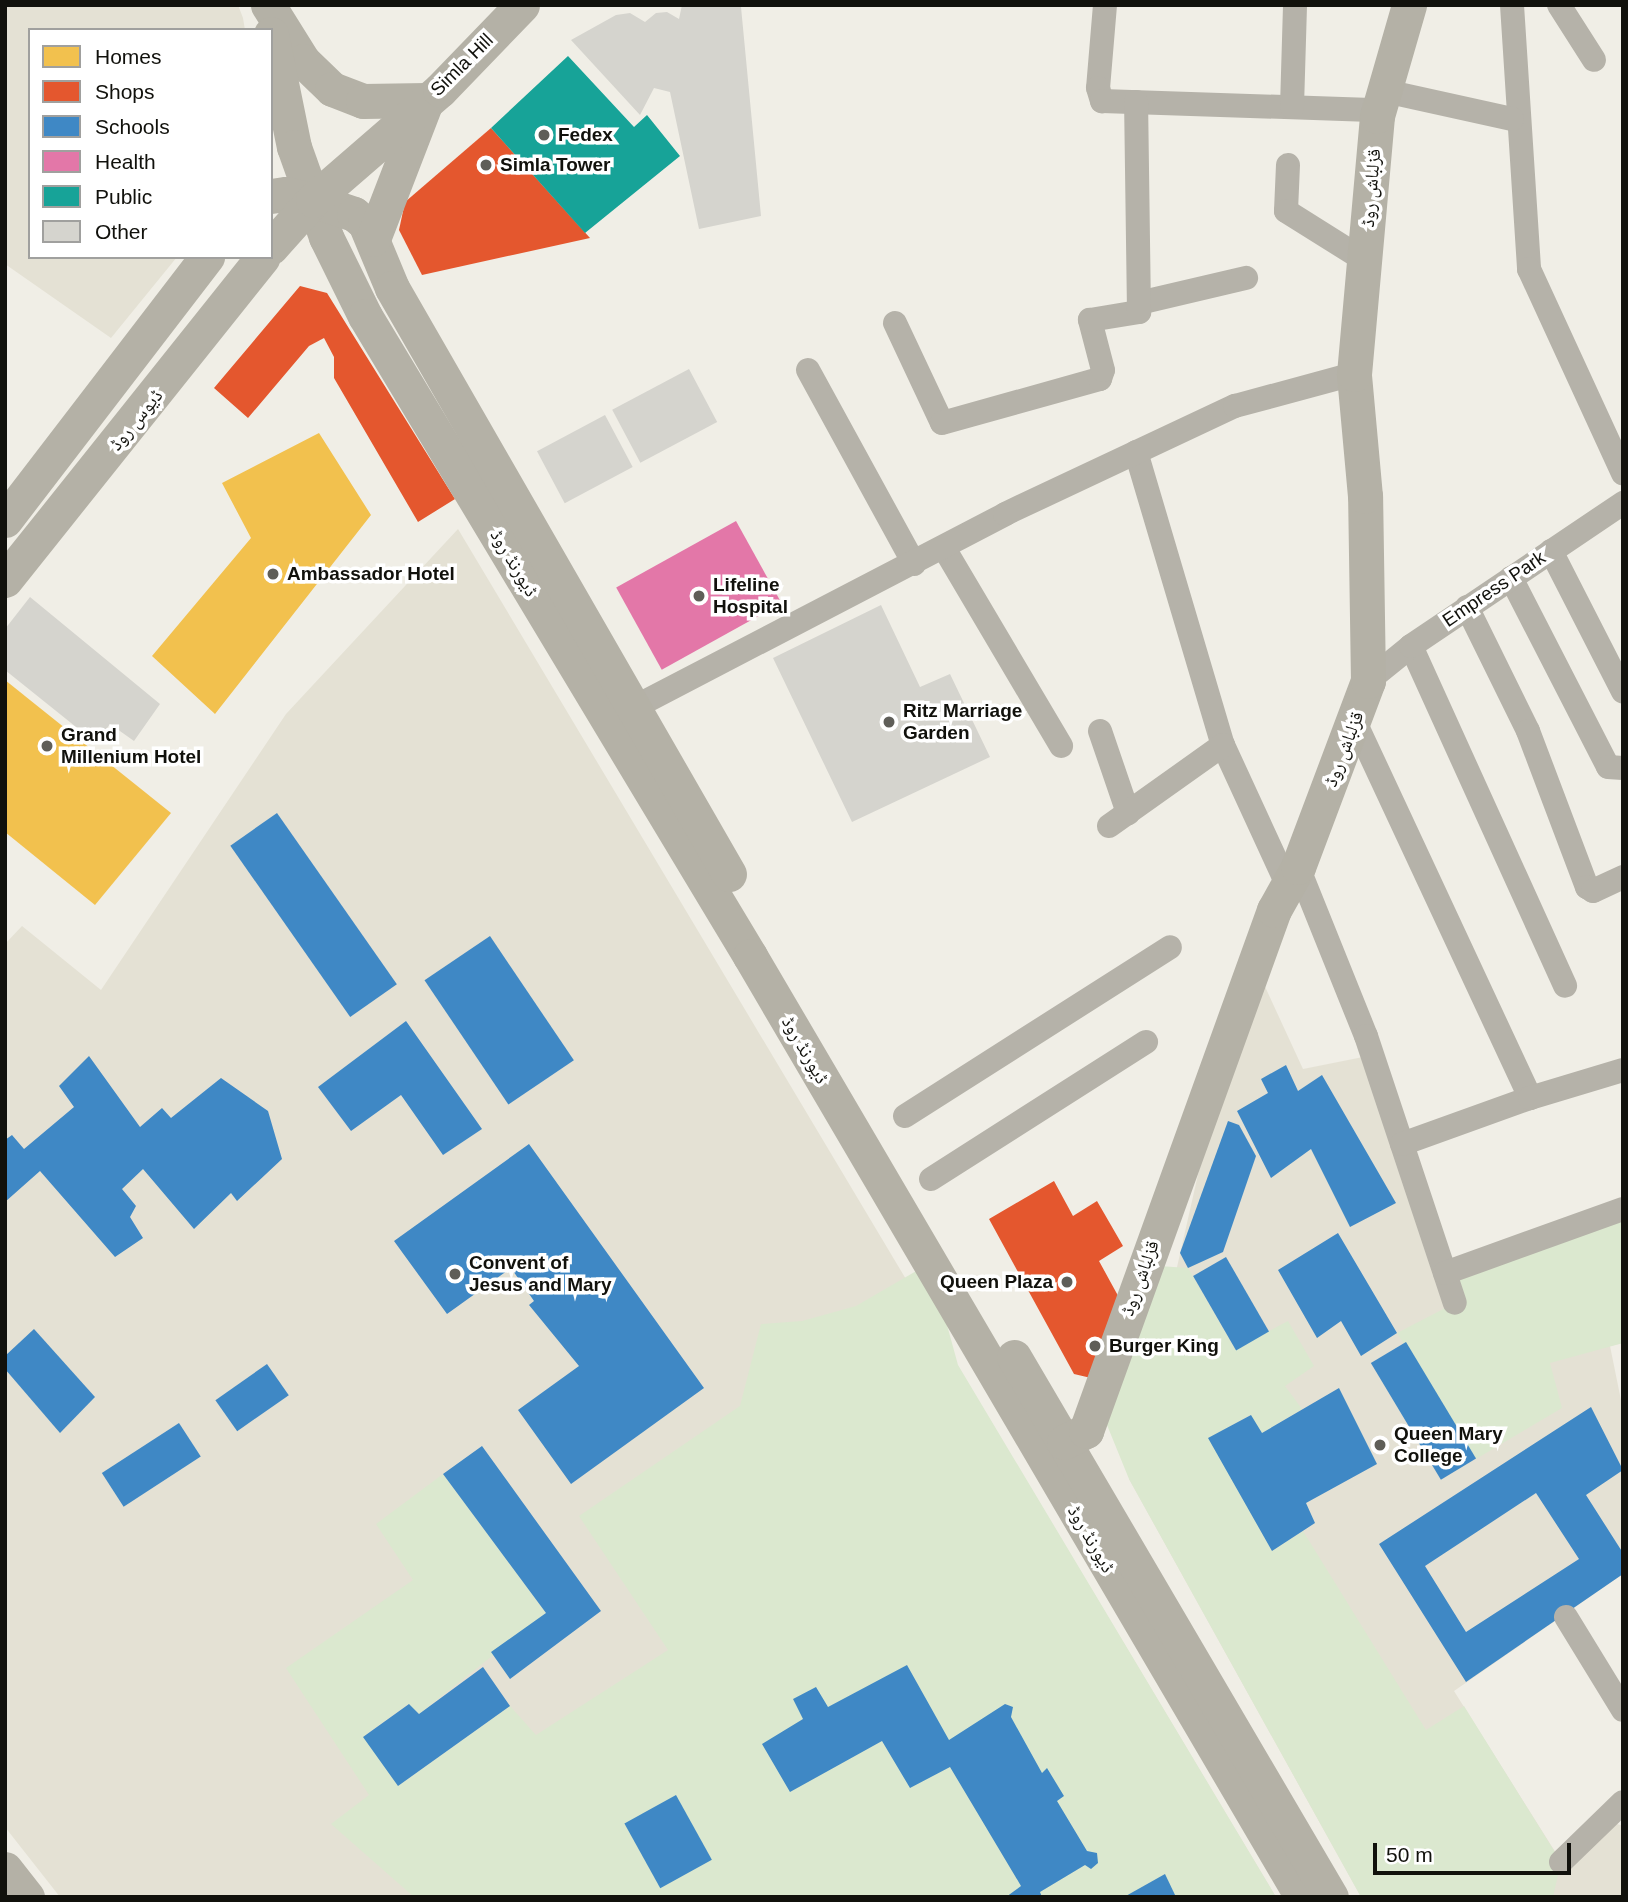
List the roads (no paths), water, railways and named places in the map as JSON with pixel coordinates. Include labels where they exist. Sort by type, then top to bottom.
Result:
[{"type":"main road","name":"ڈیورنڈ روڈ","points":[[268,5],[271,28]]},
{"type":"main road","name":"Simla Hill","points":[[268,5],[303,61],[332,89],[363,101],[427,100],[522,5]]},
{"type":"main road","name":"قزلباش روڈ","points":[[1064,1442],[1086,1431],[1274,909],[1293,877],[1355,723],[1368,681],[1366,496],[1354,374],[1382,101],[1409,5]]},
{"type":"main road","name":"ڈیورنڈ روڈ","points":[[273,69],[275,106],[313,200],[365,316],[750,957],[1302,1897]]},
{"type":"main road","points":[[273,245],[313,200],[427,100]]},
{"type":"main road","points":[[373,239],[427,100]]},
{"type":"main road","points":[[273,196],[286,194],[313,200]]},
{"type":"main road","name":"ڈیورنڈ روڈ","points":[[313,200],[354,214],[373,239],[392,288],[633,708],[1331,1897]]},
{"type":"main road","points":[[5,520],[205,259]]},
{"type":"main road","name":"ڈیوس روڈ","points":[[5,580],[261,259]]},
{"type":"main road","points":[[5,1869],[27,1897]]},
{"type":"street","points":[[1105,5],[1098,88],[1102,101],[1292,107],[1382,101],[1511,119]]},
{"type":"street","points":[[1292,107],[1295,5]]},
{"type":"street","points":[[1513,5],[1529,270],[1623,473]]},
{"type":"street","points":[[1559,5],[1594,60]]},
{"type":"street","points":[[895,323],[942,424],[1100,379],[1103,370],[1090,320],[1139,312],[1136,102]]},
{"type":"street","points":[[1288,165],[1286,211],[1364,260]]},
{"type":"street","points":[[1139,303],[1246,278]]},
{"type":"street","points":[[808,370],[914,564]]},
{"type":"street","points":[[633,708],[944,548],[1235,406],[1354,374]]},
{"type":"street","points":[[1136,452],[1223,745],[1293,877],[1366,1036],[1455,1303]]},
{"type":"street","name":"Empress Park","points":[[1368,681],[1410,646],[1623,503]]},
{"type":"street","points":[[944,548],[1061,746]]},
{"type":"street","points":[[1550,551],[1623,692]]},
{"type":"street","points":[[1511,578],[1608,767],[1623,768]]},
{"type":"street","points":[[1467,607],[1528,732],[1587,887],[1592,891],[1623,877]]},
{"type":"street","points":[[1410,646],[1565,986]]},
{"type":"street","points":[[1355,723],[1530,1098]]},
{"type":"street","points":[[1100,731],[1118,820],[1223,745]]},
{"type":"street","points":[[905,1116],[1170,947]]},
{"type":"street","points":[[931,1179],[1146,1042]]},
{"type":"street","points":[[1402,1144],[1530,1098],[1623,1070]]},
{"type":"street","points":[[1445,1273],[1623,1209]]},
{"type":"street","points":[[1566,1617],[1623,1710]]},
{"type":"street","points":[[1561,1862],[1623,1802]]},
{"type":"place","name":"Fedex","points":[[544,135]]},
{"type":"place","name":"Simla Tower","points":[[486,165]]},
{"type":"place","name":"Ambassador Hotel","points":[[273,574]]},
{"type":"place","name":"Lifeline Hospital","points":[[699,596]]},
{"type":"place","name":"Ritz Marriage Garden","points":[[889,722]]},
{"type":"place","name":"Grand Millenium Hotel","points":[[47,746]]},
{"type":"place","name":"Convent of Jesus and Mary","points":[[455,1274]]},
{"type":"place","name":"Queen Plaza","points":[[1067,1282]]},
{"type":"place","name":"Burger King","points":[[1095,1346]]},
{"type":"place","name":"Queen Mary College","points":[[1380,1445]]}]
